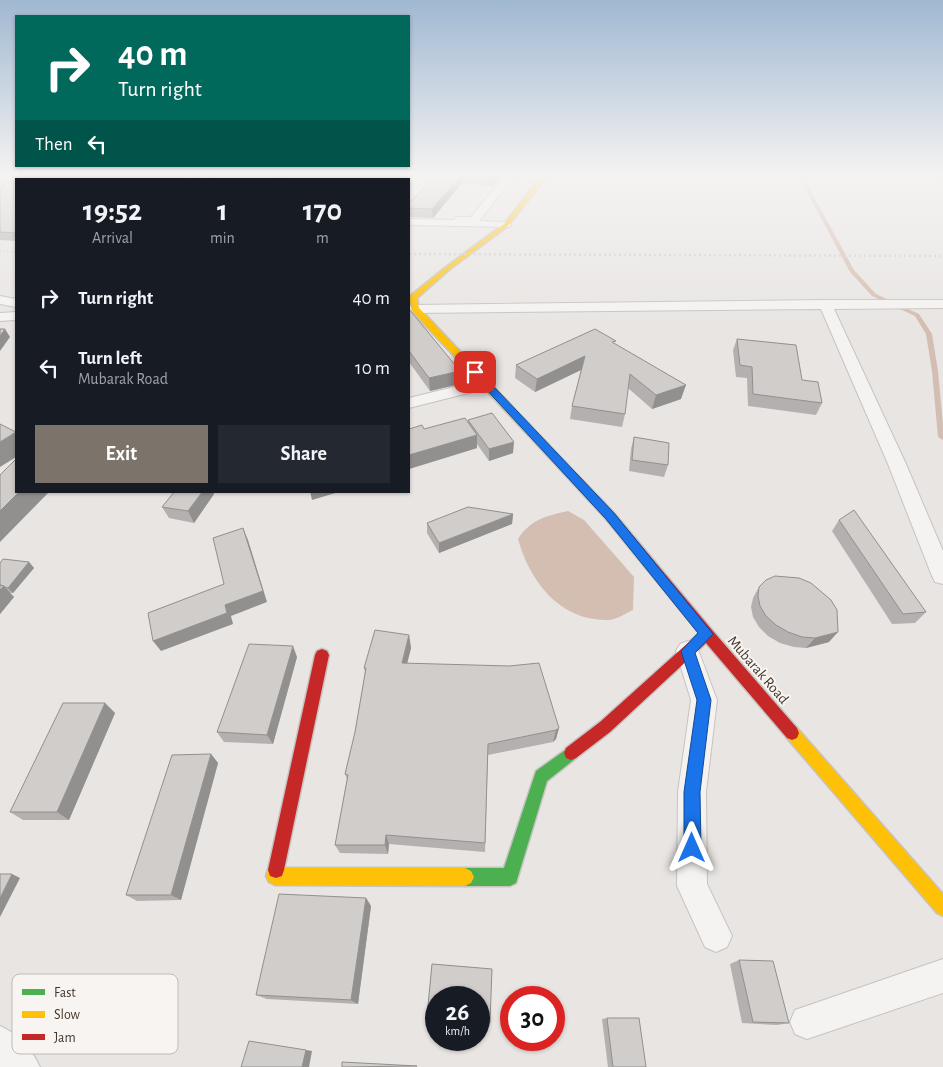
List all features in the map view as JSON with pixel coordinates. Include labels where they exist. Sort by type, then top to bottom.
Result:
[{"type":"street","points":[[477,225],[506,226]]},
{"type":"street","points":[[412,302],[448,268],[506,226]]},
{"type":"street","points":[[0,300],[15,303]]},
{"type":"street","points":[[412,302],[943,304]]},
{"type":"street","name":"Mubarak Road","points":[[412,302],[610,516],[697,642],[943,907]]},
{"type":"street","points":[[825,304],[897,464],[943,576]]},
{"type":"street","points":[[0,317],[15,316]]},
{"type":"street","points":[[410,403],[487,384]]},
{"type":"street","points":[[322,655],[275,876],[510,876],[541,776],[605,727],[697,642]]},
{"type":"street","points":[[697,642],[704,700],[692,792],[692,886],[716,936]]},
{"type":"street","points":[[807,1022],[943,976]]},
{"type":"street","points":[[0,1044],[22,1067]]},
{"type":"shaded area","points":[[568,511],[584,520],[634,577],[633,610],[611,620],[591,619],[575,614],[562,606],[539,584],[523,555],[518,539],[528,527],[540,519]]},
{"type":"building","points":[[0,225],[15,225],[15,233],[0,232]]},
{"type":"building","points":[[410,310],[460,371],[429,378],[410,352]]},
{"type":"building","points":[[0,329],[5,329],[0,336]]},
{"type":"building","points":[[595,329],[616,341],[612,342],[686,385],[656,395],[630,374],[625,414],[572,406],[585,356],[537,379],[516,365]]},
{"type":"building","points":[[737,339],[796,345],[802,380],[818,382],[822,403],[753,394],[752,367],[740,365]]},
{"type":"building","points":[[492,413],[514,442],[489,449],[468,420]]},
{"type":"building","points":[[465,418],[477,435],[410,455],[410,429],[422,425],[424,429]]},
{"type":"building","points":[[0,424],[15,432],[15,433],[0,442]]},
{"type":"building","points":[[634,437],[669,443],[668,465],[632,460]]},
{"type":"building","points":[[15,460],[15,493],[18,493],[0,511],[0,475]]},
{"type":"building","points":[[173,493],[202,493],[188,511],[162,507]]},
{"type":"building","points":[[468,507],[513,514],[439,543],[427,523]]},
{"type":"building","points":[[854,510],[926,612],[903,614],[839,520]]},
{"type":"building","points":[[243,528],[263,591],[225,605],[227,613],[153,641],[148,613],[224,584],[213,538]]},
{"type":"building","points":[[3,559],[29,562],[8,588],[0,585],[0,563]]},
{"type":"building","points":[[775,576],[799,578],[811,583],[831,600],[837,610],[838,632],[815,638],[802,637],[776,625],[766,616],[760,606],[758,596],[759,587],[766,580]]},
{"type":"building","points":[[375,630],[409,635],[402,663],[509,666],[539,663],[559,728],[488,744],[485,843],[386,835],[385,845],[335,845],[348,775],[345,774],[355,732],[366,668],[364,668]]},
{"type":"building","points":[[249,644],[293,646],[267,735],[217,732]]},
{"type":"building","points":[[63,703],[105,703],[57,812],[10,812]]},
{"type":"building","points":[[211,754],[171,895],[126,895],[172,755]]},
{"type":"building","points":[[0,874],[12,874],[0,898]]},
{"type":"building","points":[[279,894],[366,898],[351,1000],[256,995]]},
{"type":"building","points":[[739,960],[773,961],[789,1023],[753,1022]]},
{"type":"building","points":[[432,964],[492,969],[490,1023],[490,986],[430,986]]},
{"type":"building","points":[[607,1018],[639,1018],[646,1067],[613,1067]]},
{"type":"building","points":[[249,1041],[306,1050],[302,1067],[241,1067]]},
{"type":"building","points":[[342,1062],[417,1066],[342,1067]]},
{"type":"waterway","points":[[827,225],[852,271],[874,295],[917,315],[929,334],[935,371],[941,437],[943,438]]},
{"type":"railway","points":[[0,251],[15,252]]},
{"type":"railway","points":[[410,254],[943,256]]},
{"type":"traffic: fast","points":[[465,877],[510,877],[541,776],[571,753]]},
{"type":"traffic: slow","points":[[506,225],[413,297],[415,309],[562,465]]},
{"type":"traffic: slow","points":[[792,733],[943,907]]},
{"type":"traffic: slow","points":[[276,870],[275,876],[465,877]]},
{"type":"traffic: jam","points":[[562,465],[610,516],[707,634],[792,733]]},
{"type":"traffic: jam","points":[[571,753],[605,727],[707,634]]},
{"type":"traffic: jam","points":[[276,870],[322,655]]},
{"type":"route","points":[[475,372],[610,516],[707,634],[688,651],[704,700],[692,792],[692,848]]}]
